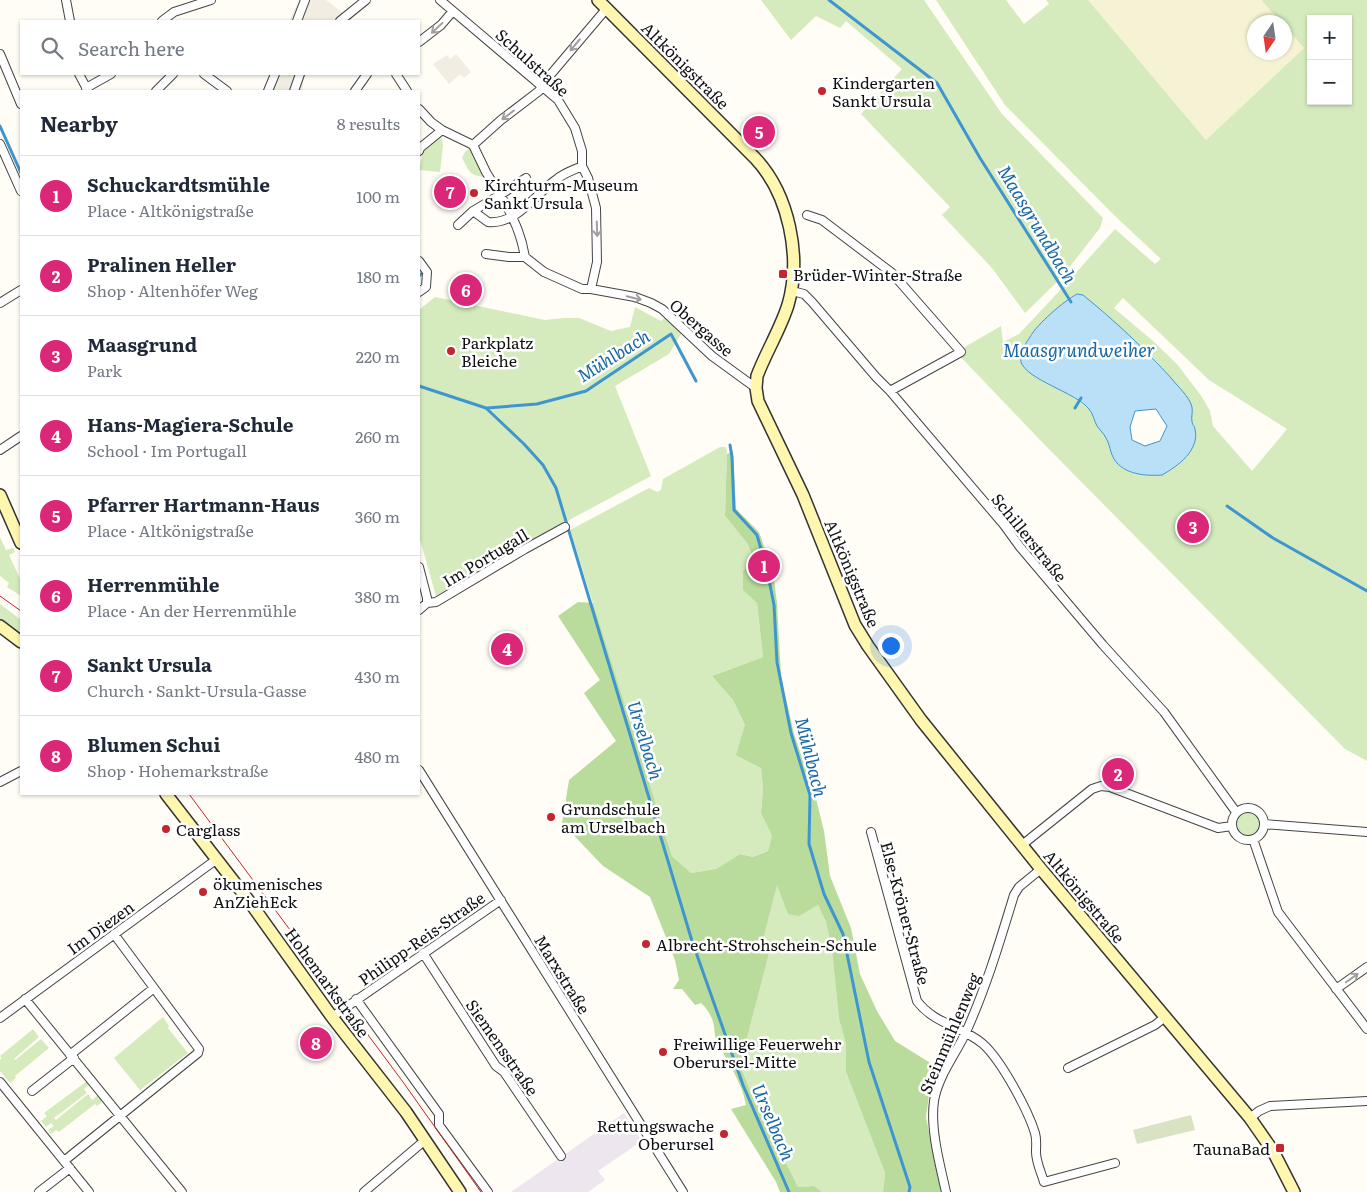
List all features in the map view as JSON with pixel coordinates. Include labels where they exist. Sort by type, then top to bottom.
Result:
[{"type":"street","points":[[66,0],[70,20]]},
{"type":"street","points":[[163,20],[174,12],[211,0]]},
{"type":"street","points":[[296,20],[305,0]]},
{"type":"street","points":[[342,20],[366,0]]},
{"type":"street","name":"Schulstraße","points":[[440,0],[558,100],[575,128],[582,151],[582,166],[588,178],[596,208],[597,262],[591,289]]},
{"type":"street","points":[[473,145],[501,120],[539,91],[602,4]]},
{"type":"street","name":"Altkönigstraße","points":[[602,4],[750,153],[776,186],[790,234],[793,262],[792,291],[787,308],[757,376],[758,401],[803,495],[859,632],[890,679],[921,720],[1041,869],[1250,1118],[1267,1141],[1294,1192]]},
{"type":"street","points":[[420,41],[441,25],[453,12]]},
{"type":"street","points":[[0,54],[20,102]]},
{"type":"street","points":[[80,75],[87,90],[110,75]]},
{"type":"street","points":[[157,90],[172,75]]},
{"type":"street","points":[[205,75],[225,90]]},
{"type":"street","points":[[268,90],[275,75]]},
{"type":"street","points":[[294,90],[300,75]]},
{"type":"street","points":[[356,90],[365,75]]},
{"type":"street","points":[[397,75],[406,90]]},
{"type":"street","points":[[420,110],[442,130],[473,145],[486,172],[513,215],[522,240],[525,257],[486,254]]},
{"type":"street","points":[[420,148],[442,130]]},
{"type":"street","points":[[0,144],[20,189]]},
{"type":"street","points":[[472,211],[488,222],[502,221],[513,215],[558,178],[582,166]]},
{"type":"street","points":[[458,225],[472,211],[526,178]]},
{"type":"street","points":[[807,215],[822,220],[892,273],[961,352],[890,391]]},
{"type":"street","name":"Obergasse","points":[[525,257],[544,272],[582,289],[635,297],[662,309],[712,356],[756,388]]},
{"type":"street","points":[[420,291],[426,287],[423,266]]},
{"type":"street","points":[[0,303],[20,291]]},
{"type":"street","name":"Schillerstraße","points":[[792,291],[804,294],[812,302],[1004,525],[1026,555],[1103,645],[1164,712],[1236,812]]},
{"type":"street","points":[[0,450],[20,437]]},
{"type":"street","points":[[0,495],[20,541]]},
{"type":"street","name":"Im Portugall","points":[[420,609],[427,603],[436,602],[565,527]]},
{"type":"street","points":[[420,570],[427,603]]},
{"type":"street","points":[[0,626],[20,641]]},
{"type":"street","points":[[0,782],[20,772]]},
{"type":"street","name":"Marxstraße","points":[[420,772],[683,1192]]},
{"type":"street","points":[[1022,845],[1092,789],[1101,786],[1110,787],[1218,828],[1232,826]]},
{"type":"street","name":"Hohemarkstraße","points":[[167,795],[217,859],[332,1017],[406,1112],[460,1192]]},
{"type":"street","points":[[1252,808],[1261,814],[1264,824],[1261,833],[1253,839],[1242,839],[1237,836],[1232,826],[1232,821],[1236,812],[1252,808]]},
{"type":"street","points":[[1264,824],[1367,832]]},
{"type":"street","name":"Else-Kröner-Straße","points":[[870,832],[913,994],[930,1015],[966,1032],[984,1044],[992,1055],[1017,1094],[1036,1134],[1036,1153],[1044,1182],[1115,1163]]},
{"type":"street","points":[[1253,839],[1278,912],[1367,1029]]},
{"type":"street","name":"Im Diezen","points":[[0,1018],[217,859]]},
{"type":"street","name":"Steinmühlenweg","points":[[946,1192],[940,1166],[934,1120],[934,1100],[942,1079],[966,1032],[991,968],[1014,894],[1019,887],[1041,869]]},
{"type":"street","name":"Philipp-Reis-Straße","points":[[332,1017],[501,900]]},
{"type":"street","points":[[64,1161],[198,1053],[199,1049],[114,934]]},
{"type":"street","name":"Siemensstraße","points":[[423,953],[496,1066],[504,1072],[561,1156]]},
{"type":"street","points":[[1336,989],[1367,967]]},
{"type":"street","points":[[32,1092],[154,988]]},
{"type":"street","points":[[25,999],[182,1192]]},
{"type":"street","name":"Hohemarkstraße","points":[[356,999],[439,1114],[439,1124],[488,1192]]},
{"type":"street","points":[[1068,1068],[1155,1024],[1165,1017]]},
{"type":"street","points":[[0,1082],[89,1192]]},
{"type":"street","points":[[1250,1118],[1270,1106],[1367,1101]]},
{"type":"street","points":[[364,1192],[424,1141]]},
{"type":"street","points":[[39,1192],[70,1168]]},
{"type":"shaded area","points":[[299,0],[326,0],[352,20],[289,20]]},
{"type":"shaded area","points":[[1088,0],[1261,0],[1275,15],[1247,15],[1247,60],[1291,60],[1206,140],[1136,57],[1028,128],[1009,109],[1109,26]]},
{"type":"shaded area","points":[[1292,34],[1304,48],[1292,59]]},
{"type":"shaded area","points":[[456,54],[471,72],[464,78],[460,74],[449,84],[433,64],[447,55],[450,59]]},
{"type":"shaded area","points":[[270,75],[307,75],[304,78],[302,90],[263,90]]},
{"type":"shaded area","points":[[624,1113],[642,1141],[598,1171],[605,1180],[588,1192],[511,1192]]},
{"type":"green space","points":[[761,0],[924,0],[1002,114],[1103,218],[1100,228],[1061,278],[1025,313],[992,268],[942,215],[950,207],[861,114],[902,69],[846,21],[840,28],[816,16],[791,40]]},
{"type":"green space","points":[[936,0],[1006,0],[1024,24],[1049,4],[1046,0],[1088,0],[1206,140],[1304,48],[1292,34],[1292,15],[1275,15],[1261,0],[1367,0],[1367,761],[1345,749],[1041,441],[956,352],[1001,326],[1003,342],[1019,334],[1115,229],[1155,264],[1161,259],[1115,216],[1005,105]],"holes":[[[1123,298],[1209,380],[1287,429],[1252,471],[1213,426],[1210,411],[1202,397],[1177,364],[1114,308]],[[1031,334],[1151,355],[1183,392],[1192,407],[1191,420],[1195,428],[1187,456],[1162,475],[1137,473],[1119,465],[1113,458],[1108,439],[1097,426],[1090,409],[1061,389],[1036,377],[1021,356]]]},
{"type":"green space","points":[[441,136],[443,145],[440,172],[420,170],[424,147]]},
{"type":"green space","points":[[471,147],[486,177],[473,174],[462,158]]},
{"type":"green space","points":[[435,297],[545,320],[579,318],[611,331],[630,327],[635,307],[661,321],[667,316],[684,329],[669,354],[615,386],[651,476],[493,561],[436,596],[420,540],[420,309]]},
{"type":"green space","points":[[720,447],[726,447],[727,454],[725,516],[747,543],[753,559],[743,571],[757,603],[763,657],[712,676],[733,700],[745,725],[761,768],[763,788],[761,813],[772,836],[768,851],[753,857],[740,854],[716,869],[691,873],[672,856],[570,530],[649,488],[657,492],[661,490],[663,479]]},
{"type":"green space","points":[[733,451],[736,509],[759,532],[773,572],[777,603],[781,676],[794,734],[816,799],[824,831],[830,876],[851,928],[860,974],[877,1011],[895,1041],[932,1064],[926,1076],[930,1088],[926,1117],[941,1192],[883,1192],[885,1173],[846,1072],[846,1044],[839,1019],[832,950],[826,922],[818,905],[799,916],[788,914],[777,885],[763,940],[772,942],[740,1065],[750,1090],[798,1187],[814,1186],[822,1192],[780,1192],[776,1182],[731,1109],[746,1105],[738,1080],[716,1039],[711,1016],[701,1003],[695,1005],[682,989],[673,989],[679,980],[675,960],[650,897],[603,866],[562,823],[569,780],[616,741],[584,693],[600,680],[558,616],[578,602],[593,603],[672,856],[691,873],[716,869],[740,854],[753,857],[768,851],[772,836],[761,813],[763,788],[761,768],[736,755],[745,725],[733,700],[712,676],[763,657],[757,603],[743,590],[743,571],[753,558],[747,543],[725,516],[727,454]]},
{"type":"green space","points":[[0,537],[6,550],[13,548],[15,552],[9,555],[20,579],[20,595],[7,587],[9,583],[0,576]]},
{"type":"green space","points":[[0,604],[20,619],[20,635],[0,619]]},
{"type":"green space","points":[[1248,811],[1257,815],[1261,824],[1257,833],[1248,837],[1239,833],[1235,824],[1239,815]]},
{"type":"green space","points":[[777,884],[811,909],[818,905],[826,922],[832,950],[839,1019],[846,1044],[846,1072],[885,1173],[883,1192],[822,1192],[814,1186],[798,1187],[750,1090],[740,1065],[772,942],[763,940]]},
{"type":"green space","points":[[163,1017],[169,1026],[168,1028],[188,1053],[140,1090],[114,1058]]},
{"type":"green space","points":[[33,1029],[39,1037],[14,1059],[41,1039],[49,1048],[15,1076],[16,1078],[10,1083],[0,1071],[0,1060],[2,1058],[0,1056]]},
{"type":"green space","points":[[87,1081],[89,1085],[84,1089],[87,1093],[54,1118],[56,1120],[88,1094],[92,1100],[98,1095],[103,1101],[97,1106],[95,1104],[59,1132],[56,1130],[51,1134],[48,1130],[54,1126],[51,1123],[46,1127],[41,1121],[47,1116],[44,1113]]},
{"type":"green space","points":[[1191,1115],[1195,1130],[1137,1144],[1133,1130]]},
{"type":"water","name":"Maasgrundweiher","points":[[1077,294],[1083,295],[1106,315],[1140,346],[1191,403],[1192,422],[1196,437],[1194,444],[1181,462],[1162,475],[1136,473],[1118,464],[1089,409],[1073,397],[1032,375],[1021,362],[1023,348],[1033,332],[1051,313]],"holes":[[[1156,409],[1167,426],[1160,441],[1145,446],[1132,440],[1130,427],[1135,411]]]},
{"type":"waterway","name":"Maasgrundbach","points":[[829,0],[937,83],[980,158],[1071,302]]},
{"type":"waterway","name":"Urselbach","points":[[0,126],[20,171]]},
{"type":"waterway","name":"Mühlbach","points":[[487,408],[537,404],[586,391],[671,334],[696,381]]},
{"type":"waterway","name":"Urselbach","points":[[420,386],[486,408],[543,465],[556,488],[692,941],[743,1085],[789,1192]]},
{"type":"waterway","points":[[1075,408],[1081,398]]},
{"type":"waterway","name":"Mühlbach","points":[[730,445],[734,510],[757,535],[774,605],[777,662],[791,733],[810,795],[809,844],[824,894],[843,934],[869,1062],[910,1187],[909,1192]]},
{"type":"waterway","name":"Maasgrundbach","points":[[1227,506],[1273,538],[1367,591]]},
{"type":"tram line","points":[[0,596],[20,610]]},
{"type":"tram line","points":[[190,795],[403,1082],[481,1192]]},
{"type":"place","name":"Kindergarten Sankt Ursula","points":[[822,91]]},
{"type":"place","name":"Pfarrer Hartmann-Haus","points":[[759,132]]},
{"type":"place","name":"Sankt Ursula","points":[[450,192]]},
{"type":"place","name":"Kirchturm-Museum Sankt Ursula","points":[[474,193]]},
{"type":"place","name":"Brüder-Winter-Straße","points":[[783,274]]},
{"type":"place","name":"Herrenmühle","points":[[466,290]]},
{"type":"place","name":"Parkplatz Bleiche","points":[[451,351]]},
{"type":"place","name":"Maasgrund","points":[[1193,527]]},
{"type":"place","name":"Schuckardtsmühle","points":[[764,566]]},
{"type":"place","name":"Hans-Magiera-Schule","points":[[507,649]]},
{"type":"place","name":"Pralinen Heller","points":[[1118,774]]},
{"type":"place","name":"Grundschule am Urselbach","points":[[551,817]]},
{"type":"place","name":"Carglass","points":[[166,829]]},
{"type":"place","name":"ökumenisches AnZiehEck","points":[[203,892]]},
{"type":"place","name":"Albrecht-Strohschein-Schule","points":[[646,944]]},
{"type":"place","name":"Blumen Schui","points":[[316,1043]]},
{"type":"place","name":"Freiwillige Feuerwehr Oberursel-Mitte","points":[[663,1052]]},
{"type":"place","name":"Rettungswache Oberursel","points":[[724,1134]]},
{"type":"place","name":"TaunaBad","points":[[1280,1148]]}]
